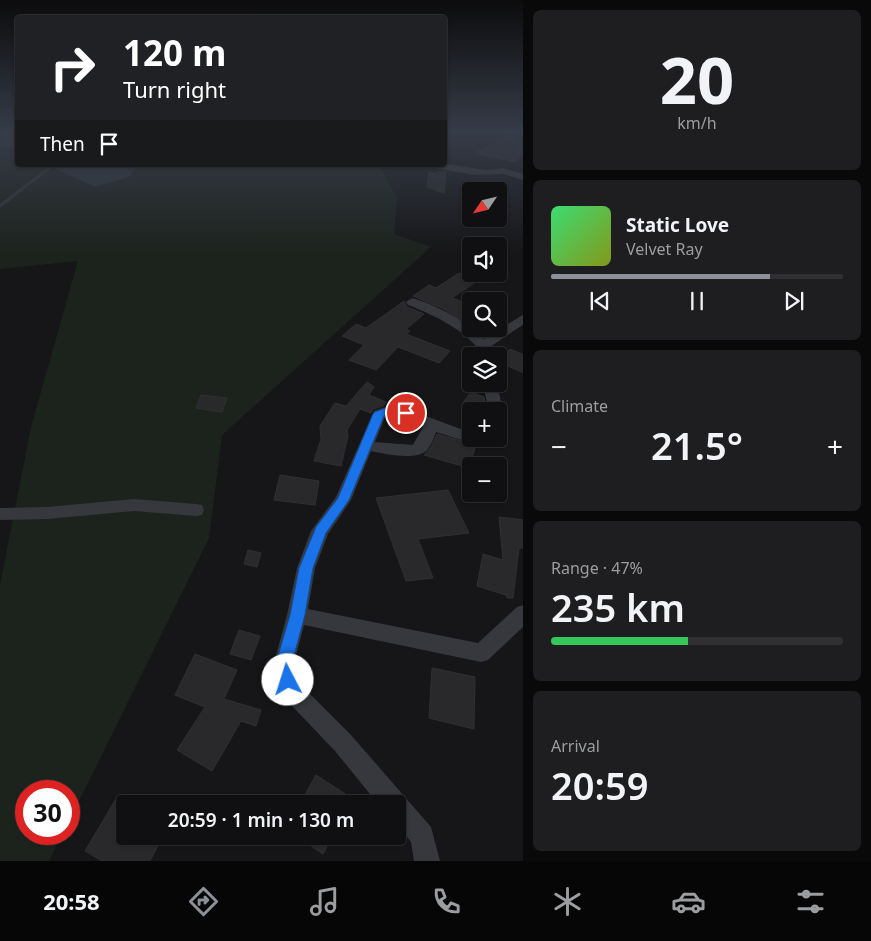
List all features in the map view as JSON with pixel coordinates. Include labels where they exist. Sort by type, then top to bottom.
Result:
[{"type":"street","points":[[412,302],[439,312],[482,347]]},
{"type":"street","points":[[491,347],[523,319]]},
{"type":"street","points":[[386,795],[343,743],[302,701],[288,680],[285,659],[297,615],[306,568],[320,530],[343,500],[379,414],[385,410],[394,409],[462,435]]},
{"type":"street","points":[[365,445],[408,451],[417,450],[422,447],[432,425]]},
{"type":"street","points":[[0,514],[47,513],[134,505],[196,510]]},
{"type":"street","points":[[297,615],[481,653],[523,614]]},
{"type":"street","points":[[406,817],[422,836],[427,861]]},
{"type":"shaded area","points":[[0,173],[99,173],[129,177],[132,173],[383,173],[397,198],[394,234],[431,247],[222,435],[209,538],[80,799],[80,780],[15,780],[15,845],[57,845],[49,861],[0,861],[0,585],[31,427],[78,261],[0,269]]},
{"type":"shaded area","points":[[65,173],[132,173],[129,177],[95,187]]},
{"type":"building","points":[[429,173],[446,173],[444,193],[427,187]]},
{"type":"building","points":[[459,273],[462,274],[462,282],[476,282],[452,298],[462,302],[462,320],[442,308],[413,296],[429,285],[436,288]]},
{"type":"building","points":[[404,301],[407,307],[424,314],[406,329],[410,331],[406,334],[450,351],[439,363],[398,347],[376,370],[349,360],[364,345],[342,336],[356,324],[366,328]]},
{"type":"building","points":[[510,349],[523,355],[523,373],[507,366],[507,353]]},
{"type":"building","points":[[367,382],[374,387],[369,395],[386,402],[383,406],[373,409],[371,413],[360,409],[347,430],[348,436],[341,466],[314,461],[321,439],[320,426],[335,403],[346,406]]},
{"type":"building","points":[[471,392],[484,397],[485,402],[464,402]]},
{"type":"building","points":[[201,395],[227,398],[222,412],[196,408]]},
{"type":"building","points":[[437,434],[462,441],[462,447],[475,447],[472,457],[462,457],[462,466],[424,455],[431,447]]},
{"type":"building","points":[[280,475],[319,481],[315,505],[274,500]]},
{"type":"building","points":[[448,490],[469,533],[418,539],[433,578],[406,581],[376,498]]},
{"type":"building","points":[[499,517],[523,520],[523,548],[519,548],[513,598],[507,598],[506,595],[477,586],[483,554],[503,560]]},
{"type":"building","points":[[248,550],[261,553],[257,567],[244,564]]},
{"type":"building","points":[[239,630],[260,636],[251,660],[230,654]]},
{"type":"building","points":[[195,654],[237,670],[224,699],[261,710],[256,726],[241,721],[212,771],[177,750],[205,707],[175,695]]},
{"type":"building","points":[[432,668],[475,677],[474,729],[429,718]]},
{"type":"building","points":[[316,775],[347,795],[305,795]]},
{"type":"building","points":[[116,799],[116,845],[158,845],[150,861],[102,861],[85,851]]},
{"type":"building","points":[[310,845],[328,845],[323,854]]},
{"type":"waterway","points":[[0,206],[42,173]]},
{"type":"route","points":[[288,680],[285,659],[297,615],[306,568],[320,530],[343,500],[379,414],[385,410],[394,409],[406,413]]}]
